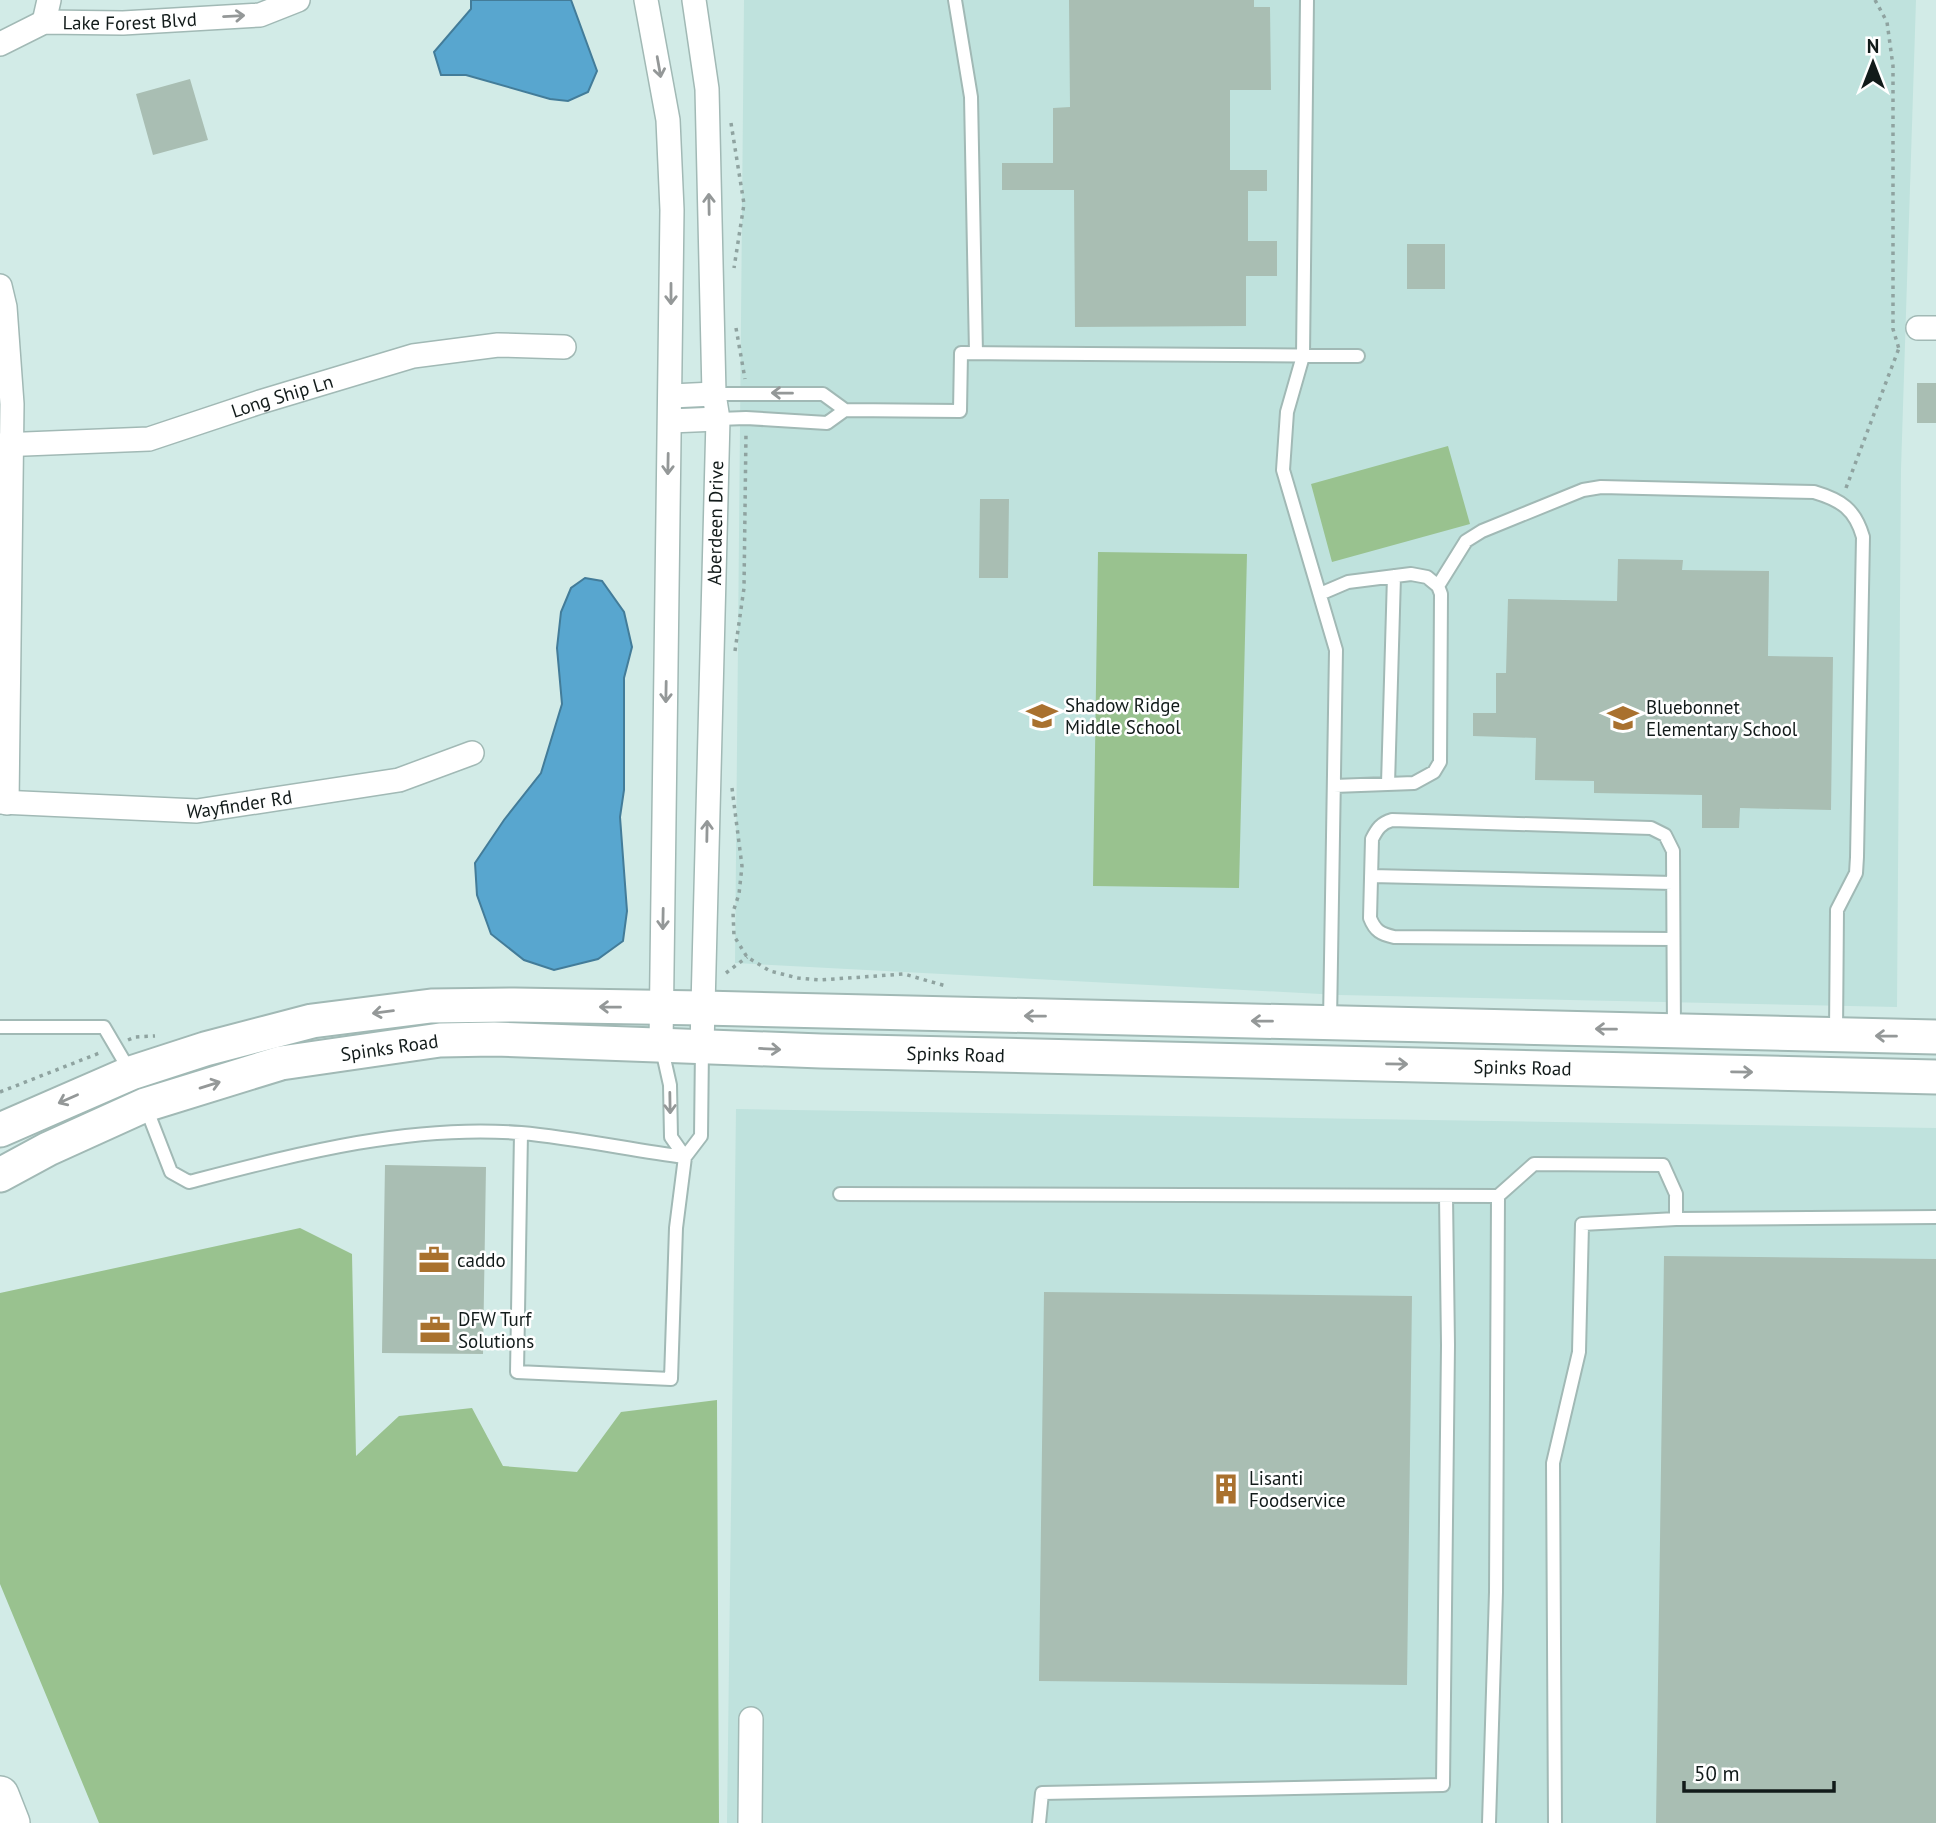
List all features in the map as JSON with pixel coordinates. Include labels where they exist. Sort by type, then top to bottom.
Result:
[{"type":"main road","name":"Spinks Road","points":[[0,1129],[123,1060],[205,1049],[312,1021],[431,1006],[662,1007],[1936,1037]]},
{"type":"main road","points":[[1328,1063],[1330,1023]]},
{"type":"main road","points":[[1674,1031],[1674,1071]]},
{"type":"main road","name":"Spinks Road","points":[[0,1175],[48,1149],[145,1105],[281,1063],[440,1040],[494,1039],[1936,1077]]},
{"type":"main road","points":[[123,1060],[145,1105]]},
{"type":"main road","points":[[0,1796],[10,1823]]},
{"type":"street","name":"Lake Forest Blvd","points":[[0,44],[46,11],[123,23],[174,9],[260,15],[298,0]]},
{"type":"street","points":[[646,0],[668,120],[672,210],[661,1045]]},
{"type":"street","name":"Aberdeen Drive","points":[[694,0],[707,89],[714,394],[718,419],[702,1046]]},
{"type":"street","points":[[0,286],[5,307],[12,404],[6,445],[3,803]]},
{"type":"street","name":"Long Ship Ln","points":[[6,445],[149,439],[413,356],[498,345],[564,347]]},
{"type":"street","points":[[671,396],[714,394]]},
{"type":"street","points":[[670,421],[718,419]]},
{"type":"street","name":"Wayfinder Rd","points":[[3,803],[197,811],[399,780],[472,754]]},
{"type":"street","points":[[750,1823],[751,1719]]},
{"type":"lane","points":[[955,0],[971,97],[976,353]]},
{"type":"lane","points":[[1307,0],[1303,356],[1287,412],[1283,470],[1336,650],[1330,1023]]},
{"type":"lane","points":[[714,394],[823,394],[845,410],[960,411],[961,353],[1358,356]]},
{"type":"lane","points":[[718,419],[827,423],[845,410]]},
{"type":"lane","points":[[1438,586],[1466,541],[1482,531],[1583,490],[1601,487],[1814,492],[1830,497],[1849,509],[1858,522],[1863,537],[1856,865],[1851,885],[1837,910],[1836,1035]]},
{"type":"lane","points":[[1320,594],[1348,582],[1411,574],[1427,577],[1438,586],[1441,594],[1440,762],[1434,772],[1414,783],[1334,786]]},
{"type":"lane","points":[[1388,784],[1394,576]]},
{"type":"lane","points":[[1673,939],[1394,937],[1381,934],[1373,927],[1370,918],[1372,839],[1377,828],[1385,822],[1406,821],[1651,828],[1665,835],[1674,851],[1674,1031]]},
{"type":"lane","points":[[1371,876],[1673,883]]},
{"type":"lane","points":[[0,1027],[104,1027],[123,1060]]},
{"type":"lane","points":[[661,1045],[670,1085],[671,1137],[685,1157]]},
{"type":"lane","points":[[521,1133],[517,1372],[671,1380],[676,1228],[685,1157],[702,1136],[702,1046]]},
{"type":"lane","points":[[145,1105],[172,1172],[189,1182],[284,1157],[380,1140],[446,1132],[521,1133],[685,1157]]},
{"type":"lane","points":[[840,1194],[1498,1196],[1534,1164],[1663,1165],[1676,1194],[1676,1219]]},
{"type":"lane","points":[[1039,1823],[1042,1793],[1443,1785],[1448,1345],[1446,1196]]},
{"type":"lane","points":[[1489,1823],[1496,1592],[1498,1196]]},
{"type":"lane","points":[[1555,1823],[1553,1463],[1579,1352],[1582,1224],[1676,1219],[1936,1217]]},
{"type":"path","points":[[1840,503],[1899,349],[1893,328],[1894,66],[1887,22],[1875,0]]},
{"type":"path","points":[[1893,328],[1927,328]]},
{"type":"path","points":[[722,976],[747,957],[770,971],[798,978],[820,980],[904,974],[955,989]]},
{"type":"path","points":[[0,1092],[123,1060],[135,1037],[166,1035]]},
{"type":"shaded area","name":"Shadow Ridge Middle School","points":[[744,0],[1916,0],[1901,469],[1897,1007],[1339,995],[735,963]]},
{"type":"shaded area","points":[[736,1109],[1936,1128],[1936,1823],[727,1823]]},
{"type":"green space","points":[[1448,446],[1470,524],[1332,562],[1311,484]]},
{"type":"green space","points":[[1098,552],[1247,554],[1239,888],[1093,886]]},
{"type":"green space","points":[[300,1228],[352,1254],[356,1456],[399,1416],[472,1408],[503,1466],[577,1472],[621,1412],[717,1400],[719,1823],[99,1823],[0,1584],[0,1293]]},
{"type":"water","points":[[471,0],[571,0],[597,71],[588,92],[568,101],[550,99],[466,75],[441,75],[434,52],[471,9]]},
{"type":"water","points":[[585,578],[602,581],[624,612],[632,647],[624,678],[624,790],[620,817],[627,911],[623,941],[598,959],[554,970],[524,960],[491,934],[477,895],[475,863],[541,773],[562,704],[557,648],[561,612],[571,588]]},
{"type":"building","points":[[1069,0],[1254,0],[1254,7],[1270,7],[1271,90],[1230,90],[1230,170],[1267,170],[1267,191],[1248,191],[1248,241],[1277,241],[1277,276],[1246,276],[1246,326],[1075,327],[1074,190],[1002,190],[1002,163],[1053,163],[1053,108],[1070,107]]},
{"type":"building","points":[[190,79],[208,140],[153,155],[136,94]]},
{"type":"building","points":[[1407,244],[1445,244],[1445,289],[1407,289]]},
{"type":"building","points":[[1917,383],[1936,383],[1936,423],[1917,423]]},
{"type":"building","points":[[980,499],[1009,499],[1008,578],[979,578]]},
{"type":"building","name":"Bluebonnet Elementary School","points":[[1618,559],[1683,560],[1682,570],[1769,571],[1768,656],[1833,657],[1831,810],[1740,808],[1739,828],[1702,828],[1702,795],[1594,793],[1594,781],[1535,780],[1536,738],[1473,736],[1473,713],[1496,713],[1496,673],[1506,673],[1508,599],[1617,601]]},
{"type":"building","name":"caddo","points":[[385,1165],[486,1167],[483,1354],[382,1353]]},
{"type":"building","points":[[1664,1256],[1936,1259],[1936,1823],[1656,1823]]},
{"type":"building","name":"Lisanti Foodservice","points":[[1044,1292],[1412,1296],[1407,1685],[1039,1681]]},
{"type":"place","name":"Shadow Ridge Middle School","points":[[1042,716]]},
{"type":"place","name":"Bluebonnet Elementary School","points":[[1623,718]]},
{"type":"place","name":"caddo","points":[[434,1260]]},
{"type":"place","name":"DFW Turf Solutions","points":[[435,1330]]},
{"type":"place","name":"Lisanti Foodservice","points":[[1226,1489]]}]
